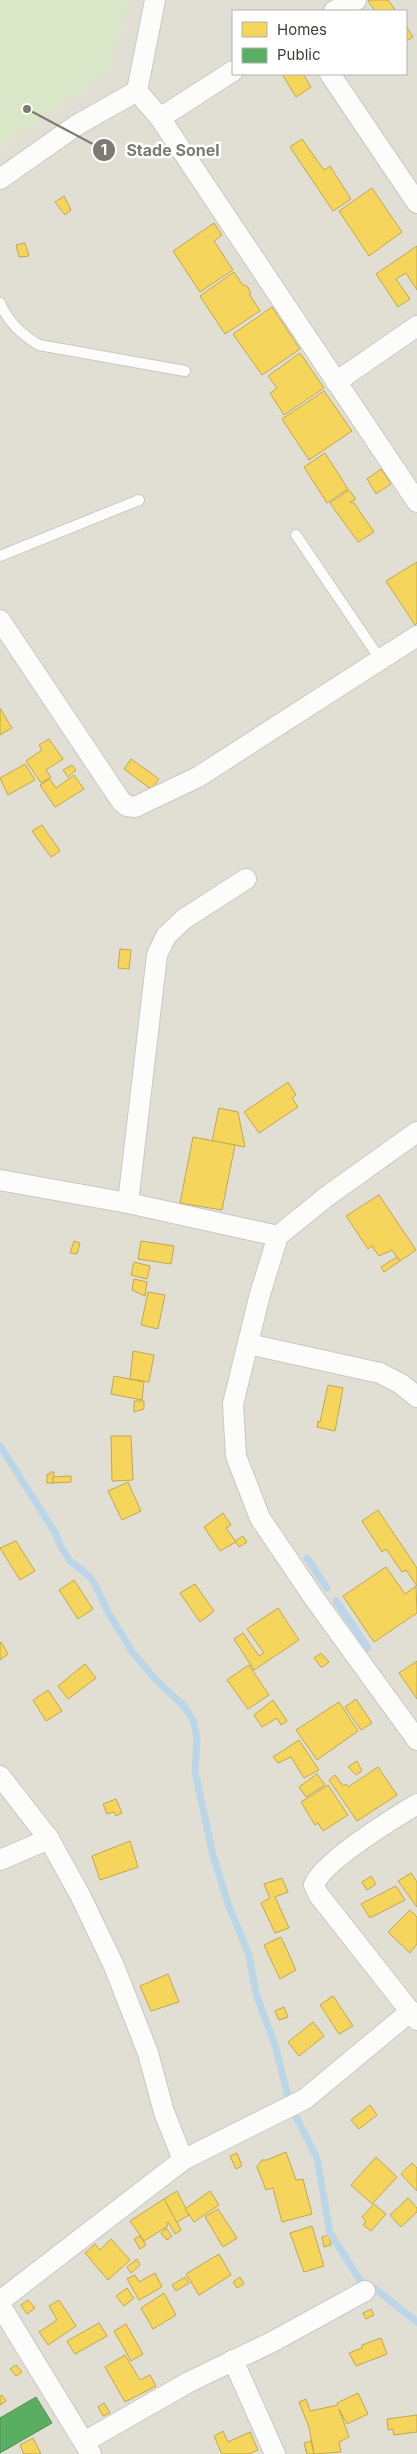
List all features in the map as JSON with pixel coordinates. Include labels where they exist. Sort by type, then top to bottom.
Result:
[{"type":"street","points":[[0,179],[77,125],[136,91],[155,0]]},
{"type":"street","points":[[336,10],[356,0]]},
{"type":"street","points":[[160,118],[232,73]]},
{"type":"street","points":[[331,75],[417,203]]},
{"type":"street","points":[[136,91],[160,118],[417,502]]},
{"type":"street","points":[[336,382],[417,326]]},
{"type":"street","points":[[0,620],[121,801],[127,806],[135,807],[198,777],[417,636]]},
{"type":"street","points":[[128,1203],[157,955],[166,936],[184,918],[246,879]]},
{"type":"street","points":[[417,1132],[326,1196],[278,1236],[260,1294],[234,1404],[236,1456],[260,1518],[314,1598],[417,1740]]},
{"type":"street","points":[[0,1180],[128,1203],[278,1236]]},
{"type":"street","points":[[248,1344],[380,1373],[401,1384],[417,1398]]},
{"type":"street","points":[[0,1776],[49,1839],[80,1895],[114,1966],[148,2053],[164,2112],[183,2160]]},
{"type":"street","points":[[365,2291],[272,2342],[189,2382],[87,2448],[0,2303],[183,2160],[305,2099],[414,2016],[318,1894],[314,1885],[317,1876],[349,1850],[417,1804]]},
{"type":"street","points":[[0,1860],[49,1839]]},
{"type":"street","points":[[233,2360],[275,2454]]},
{"type":"lane","points":[[0,303],[21,334],[39,345],[185,371]]},
{"type":"lane","points":[[0,556],[139,500]]},
{"type":"lane","points":[[296,535],[380,660]]},
{"type":"shaded area","points":[[0,0],[417,0],[417,2454],[0,2454]]},
{"type":"green space","points":[[0,0],[129,0],[110,71],[0,147]]},
{"type":"building: Homes","points":[[388,0],[395,10],[374,10],[368,1]]},
{"type":"building: Homes","points":[[407,28],[413,37],[407,40]]},
{"type":"building: Homes","points":[[283,75],[304,75],[311,87],[296,97]]},
{"type":"building: Homes","points":[[302,139],[324,170],[330,166],[351,199],[333,211],[290,147]]},
{"type":"building: Homes","points":[[372,188],[402,232],[369,256],[339,211]]},
{"type":"building: Homes","points":[[64,196],[71,210],[65,215],[55,202]]},
{"type":"building: Homes","points":[[214,223],[222,235],[214,241],[233,270],[200,292],[173,251]]},
{"type":"building: Homes","points":[[25,243],[29,256],[19,257],[16,245]]},
{"type":"building: Homes","points":[[417,246],[417,290],[406,273],[396,279],[410,299],[398,307],[376,274]]},
{"type":"building: Homes","points":[[234,272],[242,284],[248,287],[251,294],[249,294],[260,311],[225,334],[200,296]]},
{"type":"building: Homes","points":[[272,307],[300,349],[262,375],[233,334]]},
{"type":"building: Homes","points":[[300,353],[324,388],[284,415],[270,393],[277,388],[268,376]]},
{"type":"building: Homes","points":[[324,391],[352,431],[309,460],[282,419]]},
{"type":"building: Homes","points":[[325,453],[348,489],[327,503],[304,467]]},
{"type":"building: Homes","points":[[381,469],[391,484],[376,494],[367,479]]},
{"type":"building: Homes","points":[[349,490],[356,499],[350,502],[354,503],[374,532],[358,542],[330,503]]},
{"type":"building: Homes","points":[[417,562],[417,623],[415,625],[386,581]]},
{"type":"building: Homes","points":[[0,708],[12,728],[0,735]]},
{"type":"building: Homes","points":[[49,739],[63,759],[46,770],[51,777],[41,783],[26,761],[42,750],[39,745]]},
{"type":"building: Homes","points":[[131,759],[159,779],[151,789],[124,769]]},
{"type":"building: Homes","points":[[25,764],[35,780],[8,795],[0,778]]},
{"type":"building: Homes","points":[[72,765],[76,770],[68,777],[63,770]]},
{"type":"building: Homes","points":[[74,775],[84,789],[55,807],[40,785],[50,779],[56,788]]},
{"type":"building: Homes","points":[[42,825],[60,851],[51,857],[32,831]]},
{"type":"building: Homes","points":[[120,949],[131,950],[129,969],[118,968]]},
{"type":"building: Homes","points":[[288,1082],[296,1095],[292,1098],[298,1107],[259,1133],[244,1112]]},
{"type":"building: Homes","points":[[219,1108],[238,1112],[245,1147],[212,1141]]},
{"type":"building: Homes","points":[[193,1137],[235,1145],[222,1210],[180,1203]]},
{"type":"building: Homes","points":[[379,1195],[416,1250],[400,1261],[392,1250],[379,1256],[372,1246],[368,1249],[346,1216]]},
{"type":"building: Homes","points":[[74,1241],[80,1243],[77,1254],[70,1253]]},
{"type":"building: Homes","points":[[141,1241],[174,1246],[171,1264],[138,1259]]},
{"type":"building: Homes","points":[[397,1257],[400,1261],[384,1272],[381,1267]]},
{"type":"building: Homes","points":[[134,1262],[150,1266],[147,1279],[131,1275]]},
{"type":"building: Homes","points":[[134,1279],[147,1282],[145,1296],[132,1290]]},
{"type":"building: Homes","points":[[148,1292],[165,1295],[158,1329],[141,1325]]},
{"type":"building: Homes","points":[[133,1351],[154,1355],[149,1382],[130,1379]]},
{"type":"building: Homes","points":[[114,1376],[144,1382],[142,1400],[111,1394]]},
{"type":"building: Homes","points":[[328,1385],[343,1388],[335,1431],[317,1427],[318,1421],[320,1422]]},
{"type":"building: Homes","points":[[134,1401],[144,1401],[144,1409],[134,1412]]},
{"type":"building: Homes","points":[[111,1436],[131,1436],[133,1480],[112,1481]]},
{"type":"building: Homes","points":[[50,1472],[54,1472],[53,1483],[47,1483],[47,1474],[50,1474]]},
{"type":"building: Homes","points":[[71,1476],[71,1482],[53,1483],[53,1477]]},
{"type":"building: Homes","points":[[128,1482],[141,1511],[122,1520],[108,1491]]},
{"type":"building: Homes","points":[[378,1510],[417,1568],[417,1586],[406,1570],[402,1572],[386,1549],[382,1552],[362,1521]]},
{"type":"building: Homes","points":[[223,1513],[231,1525],[226,1528],[236,1542],[220,1551],[204,1527]]},
{"type":"building: Homes","points":[[243,1536],[247,1542],[239,1547],[235,1541]]},
{"type":"building: Homes","points":[[16,1541],[35,1571],[20,1580],[0,1548]]},
{"type":"building: Homes","points":[[386,1567],[405,1594],[416,1586],[417,1613],[374,1642],[343,1596]]},
{"type":"building: Homes","points":[[74,1580],[93,1609],[78,1619],[59,1590]]},
{"type":"building: Homes","points":[[195,1584],[214,1611],[200,1622],[180,1593]]},
{"type":"building: Homes","points":[[278,1608],[299,1640],[254,1670],[234,1639],[243,1633],[259,1656],[264,1653],[247,1629]]},
{"type":"building: Homes","points":[[0,1643],[8,1654],[0,1660]]},
{"type":"building: Homes","points":[[321,1653],[329,1662],[321,1667],[314,1658]]},
{"type":"building: Homes","points":[[417,1661],[417,1699],[399,1673]]},
{"type":"building: Homes","points":[[85,1664],[96,1678],[68,1699],[58,1686]]},
{"type":"building: Homes","points":[[249,1665],[269,1695],[248,1709],[227,1680]]},
{"type":"building: Homes","points":[[48,1690],[62,1711],[46,1721],[33,1700]]},
{"type":"building: Homes","points":[[356,1699],[372,1723],[361,1730],[345,1707]]},
{"type":"building: Homes","points":[[273,1700],[287,1721],[281,1725],[277,1718],[262,1727],[254,1715]]},
{"type":"building: Homes","points":[[339,1702],[358,1731],[317,1760],[296,1730]]},
{"type":"building: Homes","points":[[299,1740],[319,1770],[304,1778],[291,1757],[278,1763],[273,1757]]},
{"type":"building: Homes","points":[[357,1761],[362,1771],[356,1775],[348,1767]]},
{"type":"building: Homes","points":[[378,1767],[397,1795],[357,1821],[329,1780],[335,1775],[343,1786],[346,1784],[348,1787]]},
{"type":"building: Homes","points":[[317,1774],[325,1785],[306,1797],[299,1787]]},
{"type":"building: Homes","points":[[328,1785],[348,1815],[323,1831],[318,1823],[315,1825],[301,1802]]},
{"type":"building: Homes","points":[[116,1799],[122,1813],[116,1816],[114,1812],[107,1814],[103,1804]]},
{"type":"building: Homes","points":[[130,1841],[138,1867],[100,1880],[92,1856]]},
{"type":"building: Homes","points":[[411,1873],[417,1882],[417,1907],[398,1881]]},
{"type":"building: Homes","points":[[371,1876],[376,1884],[367,1890],[362,1882]]},
{"type":"building: Homes","points":[[282,1878],[288,1892],[275,1897],[289,1928],[275,1933],[261,1903],[270,1898],[264,1884]]},
{"type":"building: Homes","points":[[396,1886],[405,1900],[370,1918],[361,1904]]},
{"type":"building: Homes","points":[[410,1910],[417,1917],[417,1944],[410,1953],[388,1932]]},
{"type":"building: Homes","points":[[281,1937],[296,1970],[280,1979],[264,1945]]},
{"type":"building: Homes","points":[[168,1974],[179,2002],[151,2011],[140,1986]]},
{"type":"building: Homes","points":[[333,1996],[353,2026],[339,2034],[320,2005]]},
{"type":"building: Homes","points":[[284,2007],[288,2017],[279,2020],[275,2011]]},
{"type":"building: Homes","points":[[313,2022],[324,2036],[299,2056],[288,2042]]},
{"type":"building: Homes","points":[[370,2105],[377,2115],[359,2129],[351,2120]]},
{"type":"building: Homes","points":[[286,2152],[296,2180],[303,2179],[312,2214],[282,2222],[273,2188],[266,2190],[257,2167],[262,2160],[267,2160]]},
{"type":"building: Homes","points":[[237,2153],[242,2166],[236,2169],[230,2156]]},
{"type":"building: Homes","points":[[376,2157],[397,2177],[372,2204],[351,2185]]},
{"type":"building: Homes","points":[[412,2163],[417,2168],[417,2191],[401,2174]]},
{"type":"building: Homes","points":[[177,2191],[189,2215],[176,2223],[164,2199]]},
{"type":"building: Homes","points":[[210,2191],[219,2205],[194,2222],[185,2209]]},
{"type":"building: Homes","points":[[408,2198],[417,2208],[417,2212],[401,2227],[390,2215]]},
{"type":"building: Homes","points":[[164,2199],[181,2230],[175,2234],[168,2222],[166,2223],[168,2226],[144,2241],[130,2221]]},
{"type":"building: Homes","points":[[374,2204],[386,2214],[371,2231],[363,2225],[366,2221],[362,2217]]},
{"type":"building: Homes","points":[[218,2209],[237,2238],[223,2247],[205,2217]]},
{"type":"building: Homes","points":[[312,2226],[324,2266],[304,2272],[290,2233]]},
{"type":"building: Homes","points":[[166,2228],[172,2236],[167,2240],[161,2233]]},
{"type":"building: Homes","points":[[329,2235],[331,2245],[324,2247],[322,2237]]},
{"type":"building: Homes","points":[[140,2236],[146,2245],[140,2249],[134,2239]]},
{"type":"building: Homes","points":[[111,2239],[130,2260],[108,2280],[85,2253],[95,2244],[100,2250]]},
{"type":"building: Homes","points":[[219,2254],[231,2275],[199,2295],[186,2274]]},
{"type":"building: Homes","points":[[137,2259],[140,2265],[131,2273],[127,2267]]},
{"type":"building: Homes","points":[[155,2273],[162,2287],[139,2300],[127,2279],[135,2275],[139,2282]]},
{"type":"building: Homes","points":[[185,2277],[189,2283],[176,2291],[172,2285]]},
{"type":"building: Homes","points":[[240,2277],[244,2284],[237,2288],[233,2282]]},
{"type":"building: Homes","points":[[127,2288],[134,2298],[124,2306],[116,2296]]},
{"type":"building: Homes","points":[[164,2293],[176,2315],[153,2329],[141,2308]]},
{"type":"building: Homes","points":[[28,2300],[35,2308],[27,2314],[21,2305]]},
{"type":"building: Homes","points":[[59,2300],[76,2326],[48,2345],[39,2332],[57,2320],[49,2306]]},
{"type":"building: Homes","points":[[371,2309],[374,2315],[366,2319],[363,2313]]},
{"type":"building: Homes","points":[[99,2323],[107,2336],[75,2354],[67,2341]]},
{"type":"building: Homes","points":[[126,2324],[143,2354],[131,2361],[114,2331]]},
{"type":"building: Homes","points":[[381,2338],[387,2354],[356,2366],[349,2353],[362,2348],[362,2345]]},
{"type":"building: Homes","points":[[125,2355],[140,2380],[150,2375],[156,2386],[125,2402],[105,2367]]},
{"type":"building: Homes","points":[[16,2365],[22,2372],[16,2376],[10,2369]]},
{"type":"building: Homes","points":[[358,2393],[368,2414],[347,2424],[339,2409],[349,2437],[339,2442],[341,2452],[314,2454],[309,2427],[299,2402],[306,2399],[310,2411],[338,2405],[337,2403]]},
{"type":"building: Homes","points":[[2,2395],[6,2401],[0,2405],[0,2396]]},
{"type":"building: Homes","points":[[104,2403],[110,2413],[103,2416],[98,2407]]},
{"type":"building: Homes","points":[[417,2415],[417,2432],[394,2435],[393,2429],[388,2430],[387,2419]]},
{"type":"building: Homes","points":[[223,2431],[228,2442],[250,2432],[258,2450],[249,2454],[222,2454],[214,2436]]},
{"type":"building: Homes","points":[[33,2438],[41,2454],[24,2454],[20,2445]]},
{"type":"building: Homes","points":[[311,2441],[314,2454],[307,2454],[304,2443]]},
{"type":"building: Public","points":[[36,2397],[52,2423],[0,2453],[0,2418]]},
{"type":"waterway","points":[[0,1446],[56,1534],[69,1560],[89,1576],[95,1584],[108,1612],[133,1653],[157,1681],[184,1706],[193,1720],[197,1739],[195,1771],[212,1851],[228,1904],[249,1955],[256,1994],[275,2045],[290,2105],[317,2158],[330,2233],[360,2280],[378,2291],[417,2322]]},
{"type":"waterway","points":[[307,1558],[327,1588]]},
{"type":"waterway","points":[[336,1601],[368,1648]]},
{"type":"place","name":"Stade Sonel","points":[[27,109]]}]
